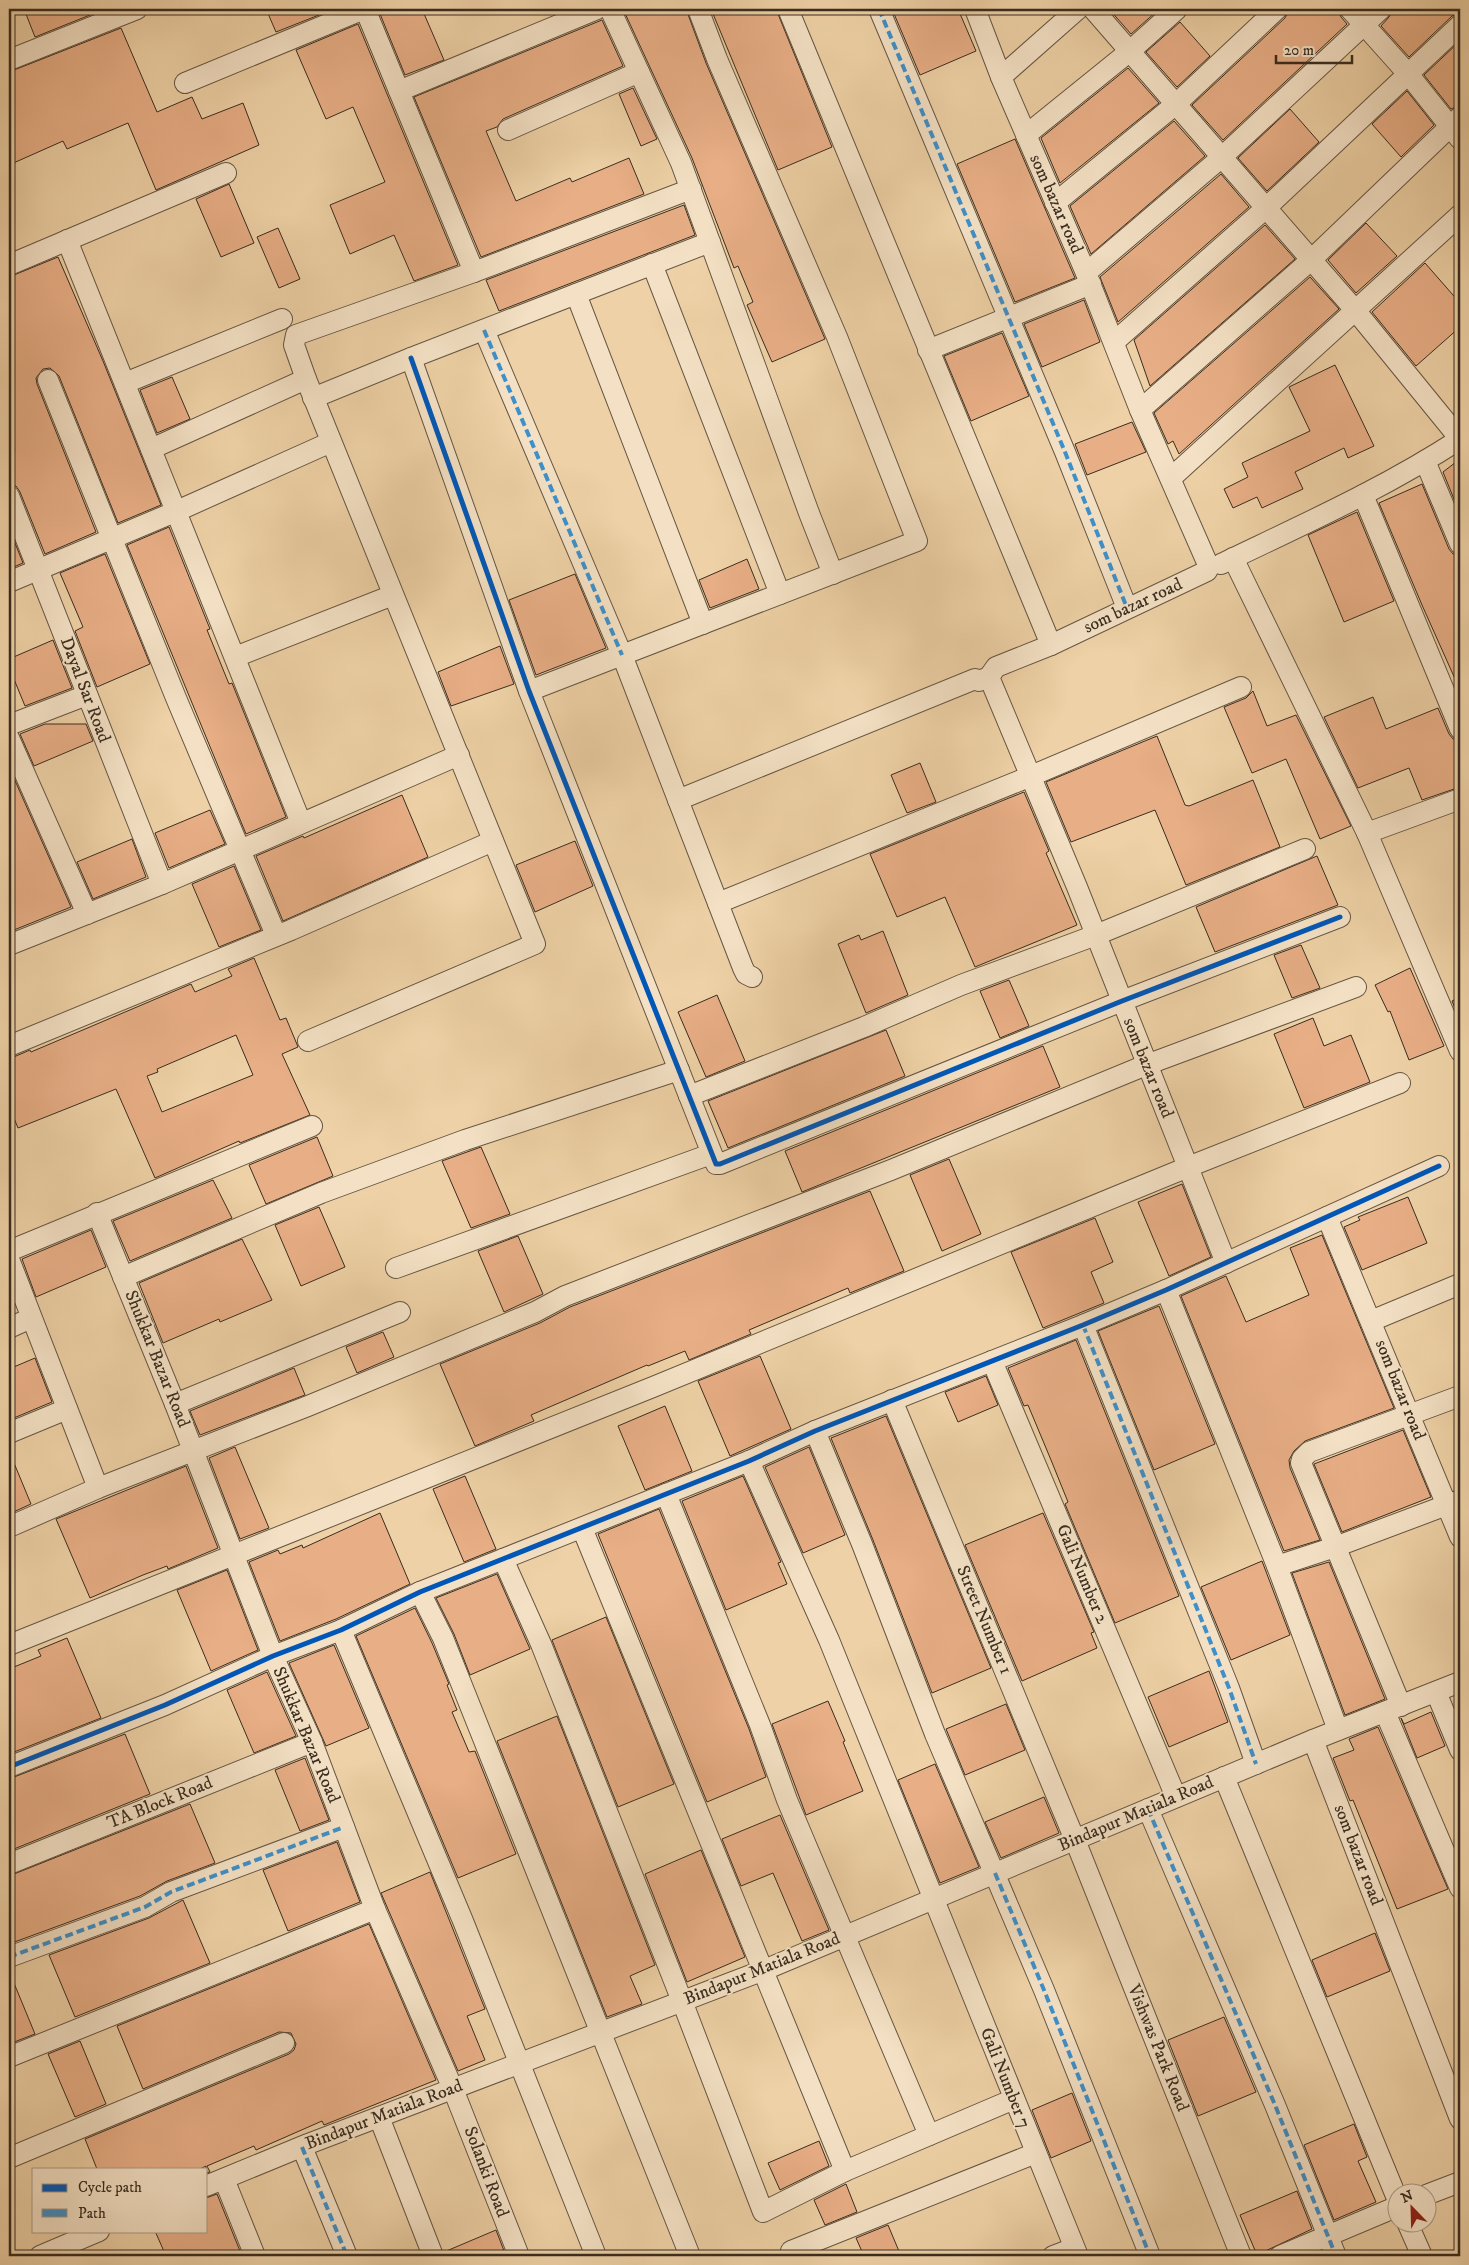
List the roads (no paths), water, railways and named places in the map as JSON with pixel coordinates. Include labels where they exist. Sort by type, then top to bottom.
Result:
[{"type":"street","points":[[9,60],[137,9]]},
{"type":"street","points":[[185,83],[364,9],[474,272]]},
{"type":"street","points":[[399,91],[597,9]]},
{"type":"street","points":[[610,9],[681,162],[833,574]]},
{"type":"street","points":[[529,691],[917,541],[837,337],[732,95],[698,9]]},
{"type":"street","points":[[788,9],[1051,645]]},
{"type":"street","points":[[879,9],[1127,608]]},
{"type":"street","name":"som bazar road","points":[[975,9],[1026,135],[1088,278],[1140,410],[1171,478],[1209,570],[1051,645],[996,667],[989,677],[1096,935],[1146,1065],[1226,1262]]},
{"type":"street","points":[[1002,77],[1078,9]]},
{"type":"street","points":[[1093,9],[1354,310],[1460,439],[1425,461],[1363,495],[1209,570]]},
{"type":"street","points":[[1026,135],[1130,52],[1177,9]]},
{"type":"street","points":[[1055,204],[1176,104],[1276,9]]},
{"type":"street","points":[[1140,410],[1311,260],[1457,128],[1350,9]]},
{"type":"street","points":[[928,350],[1008,317],[1088,278],[1381,9]]},
{"type":"street","points":[[1114,342],[1266,208],[1460,25]]},
{"type":"street","points":[[508,130],[639,72]]},
{"type":"street","points":[[9,264],[226,173]]},
{"type":"street","points":[[308,1041],[535,944],[313,398],[294,345],[296,335],[474,272],[690,189]]},
{"type":"street","points":[[1171,478],[1460,215]]},
{"type":"street","points":[[67,240],[301,823]]},
{"type":"street","points":[[313,398],[710,242]]},
{"type":"street","points":[[652,264],[780,594]]},
{"type":"street","points":[[576,294],[703,624]]},
{"type":"street","points":[[124,383],[282,319]]},
{"type":"street","points":[[484,330],[622,656],[743,968],[746,974],[752,977]]},
{"type":"street","points":[[411,358],[529,691],[716,1164],[1122,1001],[1340,917]]},
{"type":"street","points":[[151,449],[306,379]]},
{"type":"street","points":[[48,380],[239,849],[276,935]]},
{"type":"street","points":[[9,582],[331,442]]},
{"type":"street","points":[[1425,461],[1460,544]]},
{"type":"street","points":[[1363,495],[1460,729]]},
{"type":"street","name":"Dayal Sar Road","points":[[10,504],[162,884]]},
{"type":"street","points":[[1232,558],[1367,833],[1460,1051]]},
{"type":"street","points":[[235,657],[394,595]]},
{"type":"street","points":[[678,800],[968,682],[989,677]]},
{"type":"street","points":[[718,903],[1030,776],[1241,686]]},
{"type":"street","points":[[9,725],[87,695]]},
{"type":"street","points":[[9,738],[87,914]]},
{"type":"street","points":[[9,945],[162,884],[459,755]]},
{"type":"street","points":[[1367,833],[1460,799]]},
{"type":"street","points":[[9,1046],[276,935],[493,841]]},
{"type":"street","points":[[689,1096],[864,1027],[961,985],[1096,935],[1305,849]]},
{"type":"street","points":[[9,1527],[98,1488],[194,1452],[535,1312],[565,1296],[891,1170],[1146,1065],[1356,987]]},
{"type":"street","points":[[123,1277],[321,1193],[465,1140],[679,1070]]},
{"type":"street","points":[[9,1645],[671,1380],[1188,1167],[1400,1083]]},
{"type":"street","points":[[9,1251],[97,1213],[312,1126]]},
{"type":"street","points":[[396,1268],[711,1154]]},
{"type":"street","points":[[9,1767],[151,1711],[273,1656],[341,1630],[420,1592],[750,1461],[815,1431],[1083,1325],[1166,1290],[1439,1166]]},
{"type":"street","name":"Shukkar Bazar Road","points":[[97,1213],[176,1404],[273,1656],[312,1742],[375,1909],[453,2089]]},
{"type":"street","name":"som bazar road","points":[[1327,1217],[1410,1414],[1454,1503],[1460,1536]]},
{"type":"street","points":[[9,1259],[98,1488]]},
{"type":"street","points":[[1372,1321],[1460,1284]]},
{"type":"street","points":[[1166,1290],[1277,1566],[1338,1730]]},
{"type":"street","points":[[176,1404],[400,1312]]},
{"type":"street","points":[[9,1328],[31,1318]]},
{"type":"street","points":[[1083,1325],[1229,1688],[1256,1764]]},
{"type":"street","name":"Gali Number 2","points":[[992,1361],[1173,1792]]},
{"type":"street","points":[[1460,1396],[1309,1452],[1302,1459],[1301,1463],[1335,1547],[1460,1888]]},
{"type":"street","name":"Street Number 1","points":[[892,1400],[1075,1840]]},
{"type":"street","points":[[9,1433],[67,1409]]},
{"type":"street","points":[[815,1431],[862,1544],[935,1734],[1044,1990],[1150,2256]]},
{"type":"street","name":"Gali Number 7","points":[[750,1461],[829,1640],[1076,2252]]},
{"type":"street","points":[[666,1494],[760,1725],[787,1800],[929,2135]]},
{"type":"street","points":[[1277,1566],[1335,1547],[1454,1503]]},
{"type":"street","points":[[582,1528],[845,2171]]},
{"type":"street","points":[[503,1559],[541,1644],[763,2212],[845,2171],[1014,2099]]},
{"type":"street","points":[[420,1592],[443,1638],[690,2256]]},
{"type":"street","points":[[341,1630],[460,1912],[596,2256]]},
{"type":"street","points":[[1313,1740],[1460,1682]]},
{"type":"street","points":[[1436,1692],[1460,1750]]},
{"type":"street","name":"som bazar road","points":[[1313,1740],[1460,2119]]},
{"type":"street","name":"Bindapur Matiala Road","points":[[215,2183],[379,2117],[764,1970],[1148,1809],[1173,1792],[1224,1777],[1313,1740]]},
{"type":"street","name":"TA Block Road","points":[[9,1864],[312,1742]]},
{"type":"street","points":[[1224,1777],[1390,2182]]},
{"type":"street","points":[[1148,1809],[1275,2105],[1336,2256]]},
{"type":"street","points":[[9,1957],[145,1907],[171,1892],[344,1826]]},
{"type":"street","name":"Vishwas Park Road","points":[[1075,1840],[1241,2256]]},
{"type":"street","points":[[9,2057],[375,1909]]},
{"type":"street","points":[[9,2158],[284,2043]]},
{"type":"street","name":"Solanki Road","points":[[453,2089],[519,2256]]},
{"type":"street","points":[[379,2117],[434,2256]]},
{"type":"street","points":[[302,2147],[347,2256]]},
{"type":"street","points":[[791,2251],[1036,2153]]},
{"type":"street","points":[[1436,2191],[1460,2182]]},
{"type":"street","points":[[215,2183],[255,2256]]},
{"type":"street","points":[[1280,2256],[1386,2211]]},
{"type":"street","points":[[40,2256],[77,2249],[98,2232]]},
{"type":"street","points":[[1412,2232],[1422,2256]]},
{"type":"street","points":[[1053,2256],[1076,2252]]}]
